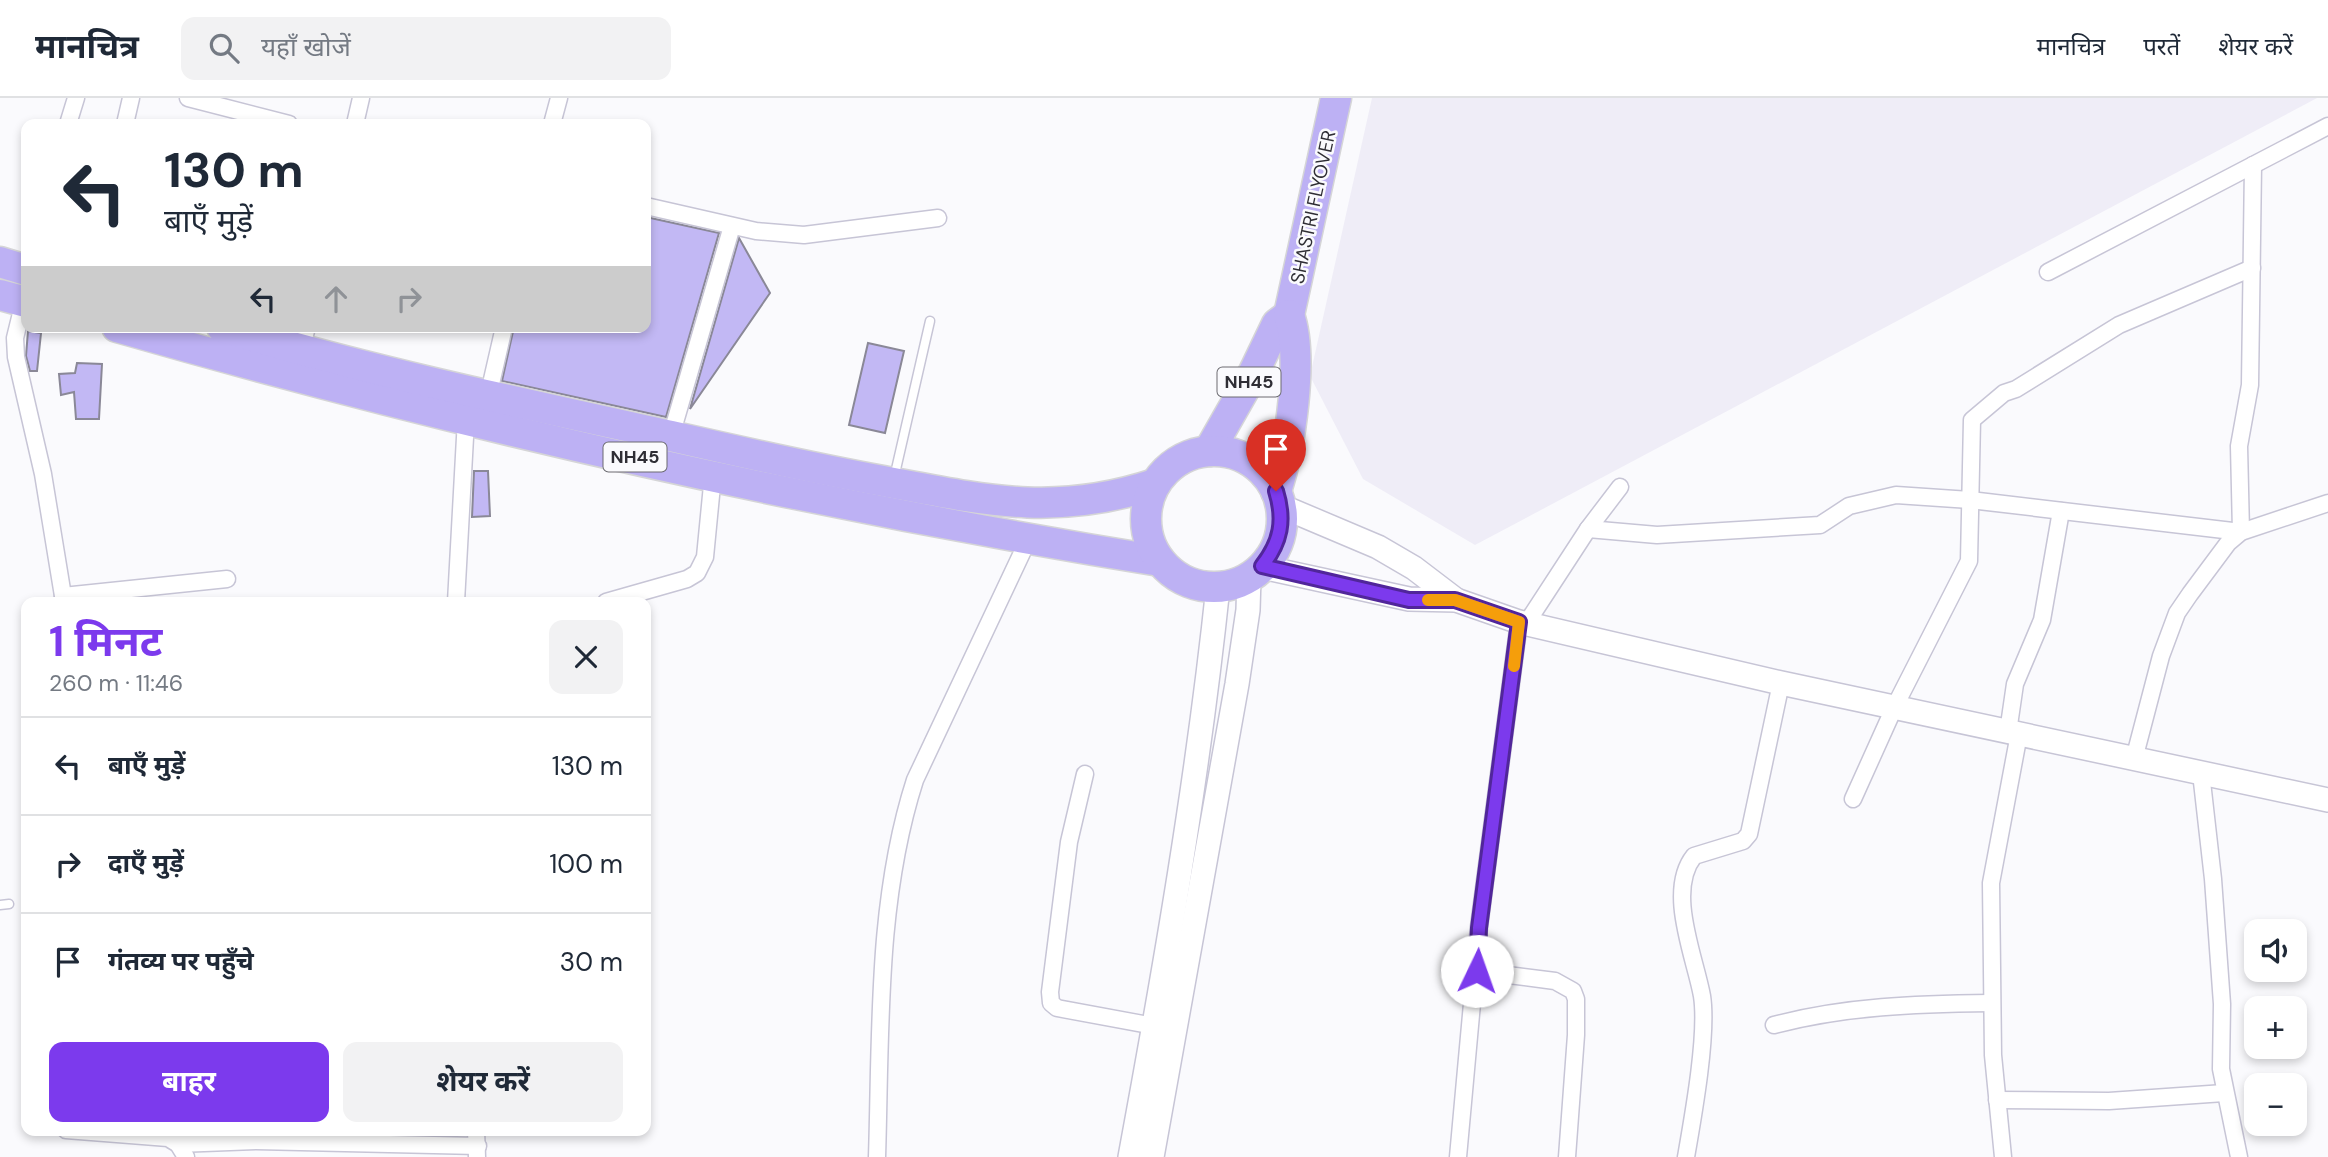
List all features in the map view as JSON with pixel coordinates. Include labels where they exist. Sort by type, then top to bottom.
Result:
[{"type":"highway","name":"SHASTRI FLYOVER","points":[[1289,315],[1336,98]]},
{"type":"highway","points":[[0,262],[21,268]]},
{"type":"highway","name":"NH45","points":[[263,333],[304,339],[488,397],[941,494],[1040,504],[1089,502],[1155,484],[1178,461],[1209,451],[1254,372],[1277,324],[1289,315],[1294,340],[1292,406],[1278,498],[1279,538],[1256,572]]},
{"type":"highway","name":"NH45","points":[[138,333],[304,381],[808,497],[1028,540],[1160,561],[1186,581],[1218,587]]},
{"type":"highway","points":[[1209,451],[1226,452],[1248,461],[1267,477],[1278,498]]},
{"type":"highway","points":[[1155,484],[1145,515],[1152,547],[1160,561]]},
{"type":"highway","points":[[1218,587],[1256,572]]},
{"type":"street","points":[[70,119],[76,98]]},
{"type":"street","points":[[126,119],[131,98]]},
{"type":"street","points":[[188,98],[270,119]]},
{"type":"street","points":[[356,119],[360,98]]},
{"type":"street","points":[[553,119],[559,98]]},
{"type":"street","points":[[2048,272],[2328,126]]},
{"type":"street","points":[[2241,532],[2239,446],[2250,386],[2253,165]]},
{"type":"street","points":[[651,207],[732,226],[804,235],[939,218]]},
{"type":"street","points":[[671,436],[732,226]]},
{"type":"street","points":[[1853,799],[1894,708],[1969,561],[1972,420],[1993,402],[2119,325],[2252,268]]},
{"type":"street","points":[[19,297],[16,357],[43,474],[64,597]]},
{"type":"street","points":[[488,397],[503,333]]},
{"type":"street","points":[[456,597],[466,419]]},
{"type":"street","points":[[624,597],[687,579],[697,573],[705,557],[713,475]]},
{"type":"street","points":[[1458,1157],[1479,928],[1523,623],[1620,487]]},
{"type":"street","points":[[1588,529],[1648,535],[1820,525],[1849,506],[1896,495],[1970,500],[2241,532]]},
{"type":"street","points":[[1278,498],[1378,547],[1414,568],[1455,600]]},
{"type":"street","points":[[2134,759],[2161,656],[2177,613],[2228,542],[2241,532],[2328,503]]},
{"type":"street","points":[[2003,1157],[1991,1003],[1991,883],[2013,733],[2015,684],[2042,620],[2061,511]]},
{"type":"street","points":[[877,1157],[883,986],[893,860],[902,822],[915,780],[1028,540]]},
{"type":"street","points":[[1152,1157],[1256,572],[1409,600],[1455,600],[1523,623],[1781,683],[2328,800]]},
{"type":"street","points":[[80,597],[227,579]]},
{"type":"street","points":[[1130,1157],[1154,1026],[1208,687],[1218,587]]},
{"type":"street","points":[[1686,1157],[1702,1032],[1702,999],[1686,929],[1682,883],[1694,856],[1743,841],[1749,834],[1781,683]]},
{"type":"street","points":[[2201,773],[2214,893],[2224,1093],[2239,1157]]},
{"type":"street","points":[[1085,774],[1069,842],[1049,992],[1051,1003],[1057,1008],[1154,1026]]},
{"type":"street","points":[[1477,971],[1555,981],[1573,991],[1576,999],[1576,1035],[1567,1157]]},
{"type":"street","points":[[1774,1025],[1821,1013],[1846,1010],[1908,1004],[1991,1003]]},
{"type":"street","points":[[1997,1100],[2109,1101],[2224,1093]]},
{"type":"street","points":[[142,1136],[168,1138],[182,1150],[256,1141],[477,1144]]},
{"type":"lane","points":[[893,483],[930,321]]},
{"type":"shaded area","points":[[1372,98],[2317,98],[1475,545],[1363,479],[1310,376]]},
{"type":"building","points":[[651,218],[719,233],[666,417],[502,381],[513,333],[651,333]]},
{"type":"building","points":[[739,238],[770,293],[690,409]]},
{"type":"building","points":[[28,333],[41,333],[37,371],[30,371],[26,356]]},
{"type":"building","points":[[868,343],[904,351],[885,433],[849,425]]},
{"type":"building","points":[[77,363],[102,364],[99,419],[76,419],[74,392],[61,395],[59,374],[75,373]]},
{"type":"building","points":[[474,471],[488,471],[490,516],[472,517]]},
{"type":"slow traffic","points":[[1428,600],[1455,600],[1519,622],[1514,666]]},
{"type":"route","points":[[1276,491],[1282,522],[1272,554],[1262,566],[1409,600],[1455,600],[1519,622],[1479,928],[1477,971]]}]
